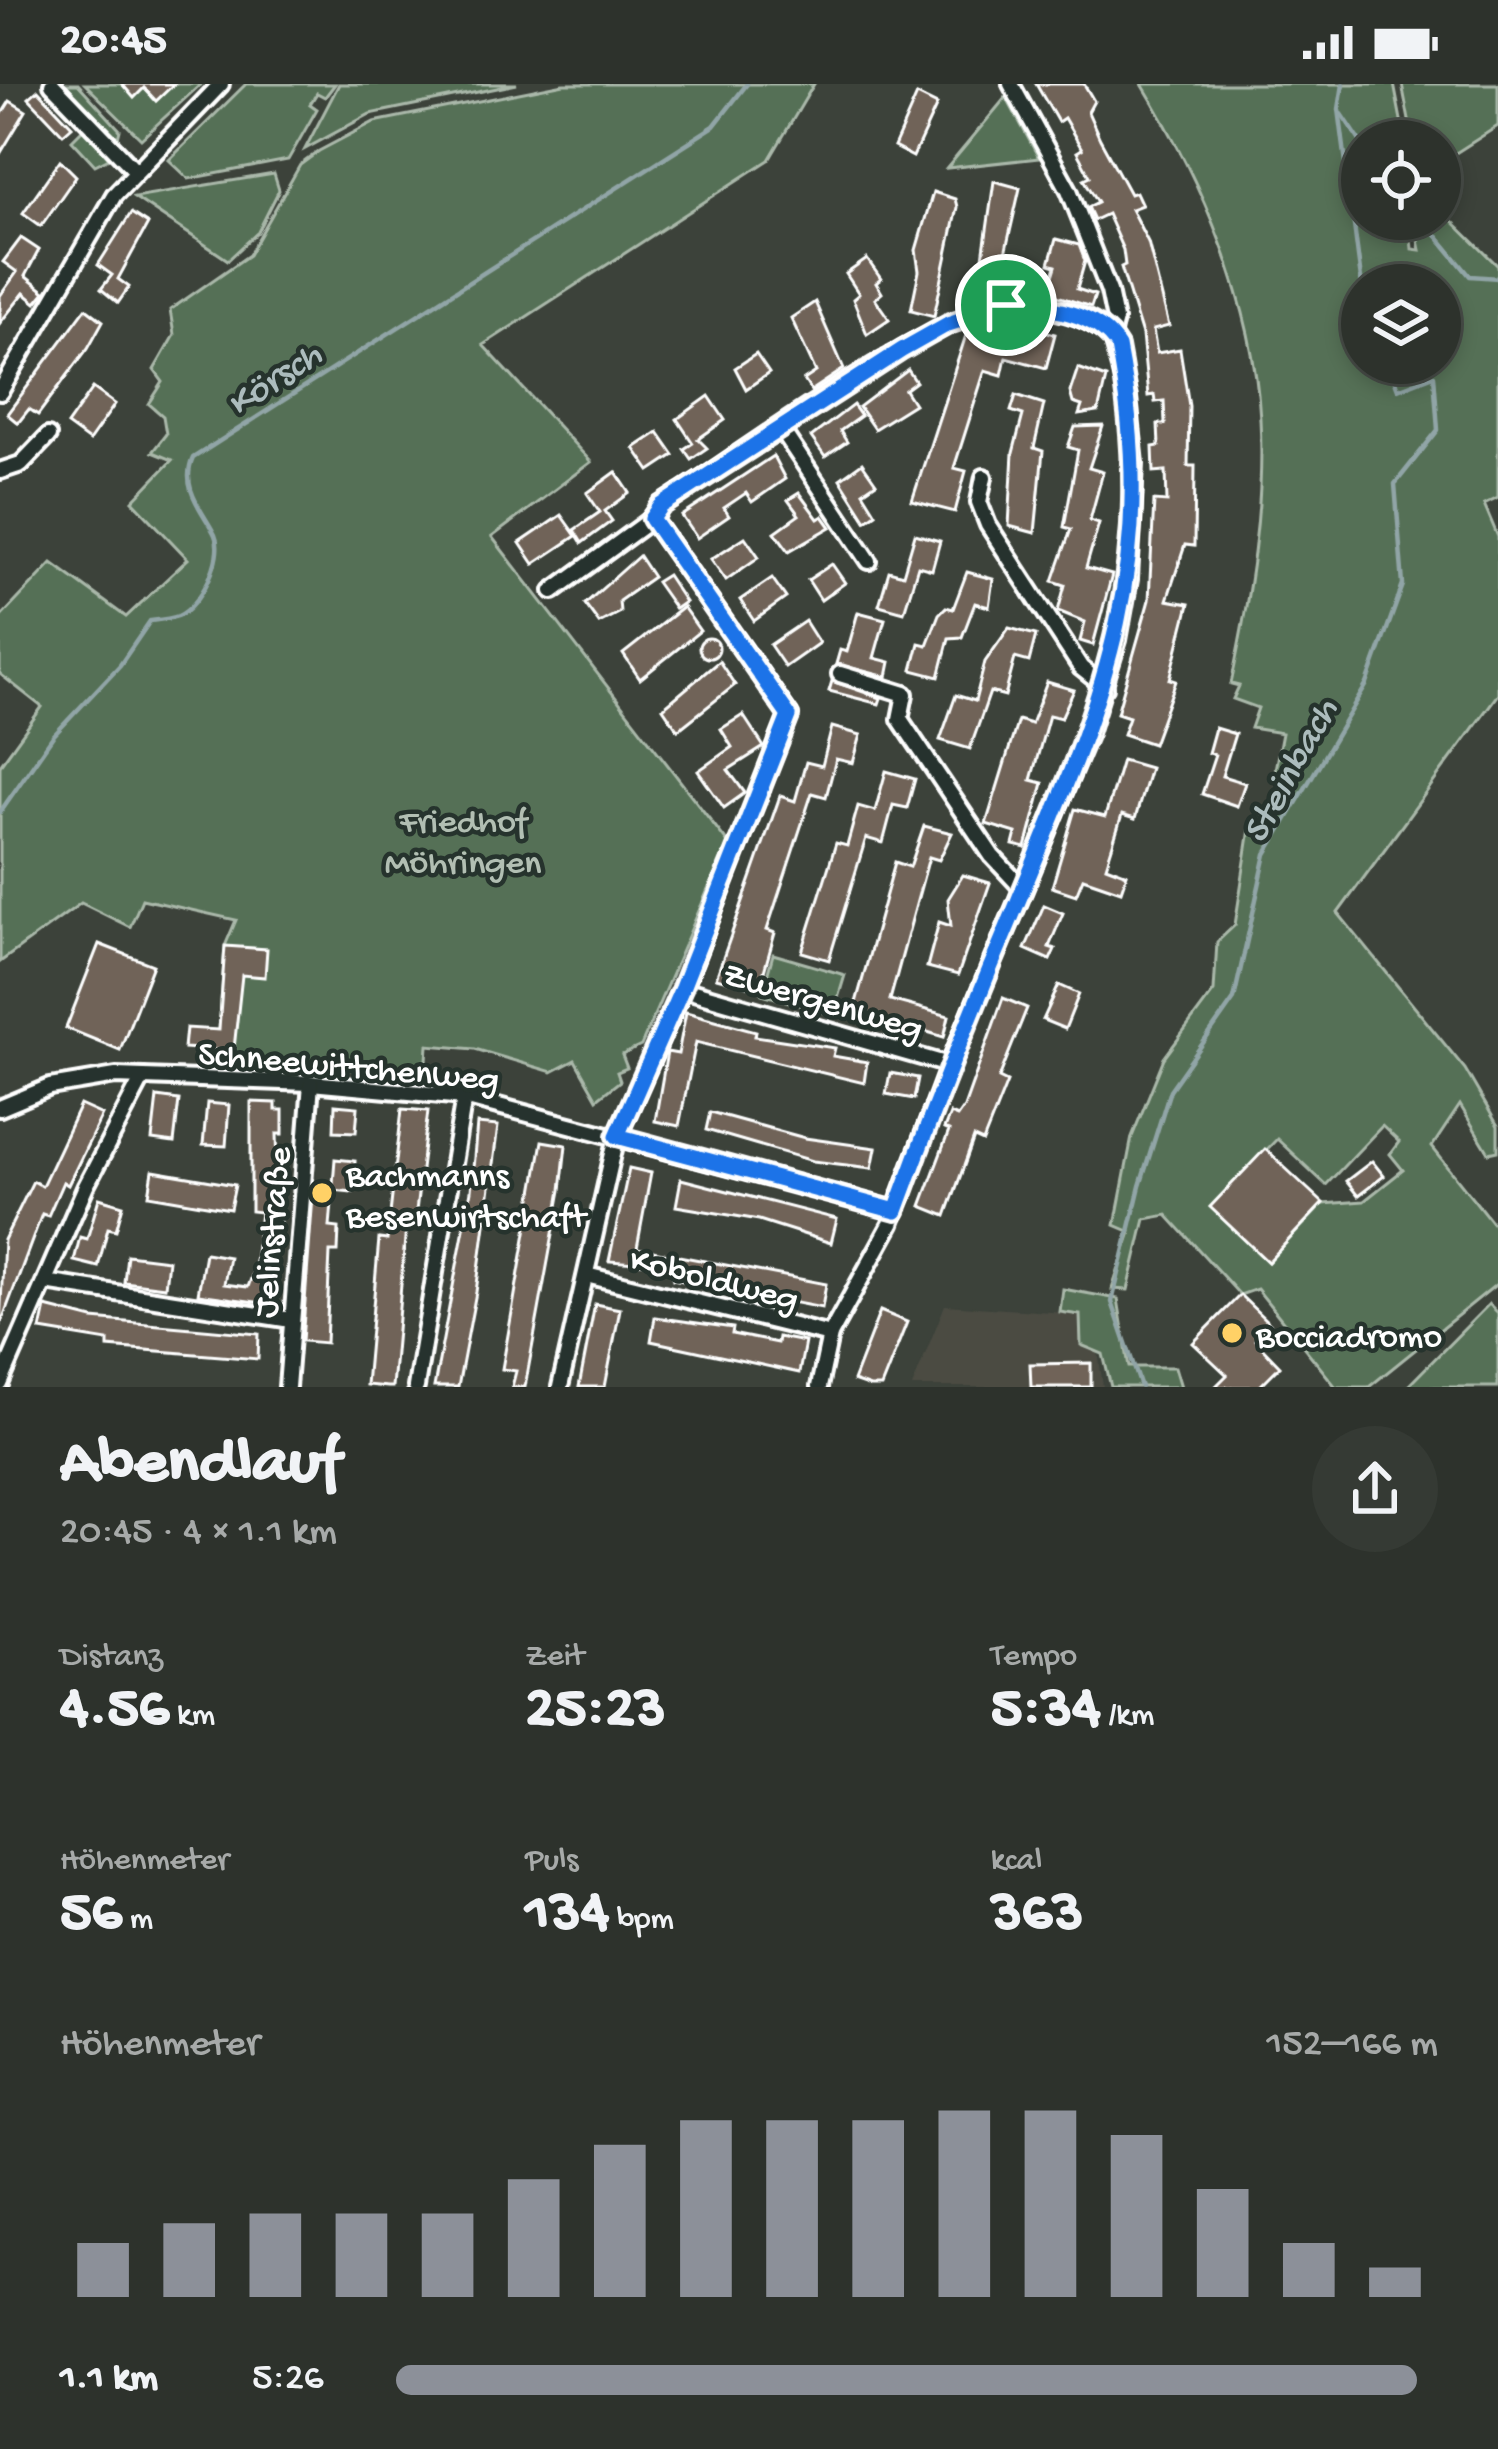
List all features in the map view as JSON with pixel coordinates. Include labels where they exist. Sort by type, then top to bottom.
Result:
[{"type":"street","points":[[52,84],[134,169]]},
{"type":"street","points":[[0,392],[134,169],[221,84]]},
{"type":"street","points":[[819,1387],[830,1335],[896,1211],[949,1065],[1105,687],[1129,579],[1135,464],[1128,398],[1111,335],[1115,320],[1109,291],[1084,221],[1011,84]]},
{"type":"street","points":[[554,591],[652,519],[661,506],[902,350],[978,311],[1037,306],[1085,318],[1111,335]]},
{"type":"street","points":[[781,428],[869,561]]},
{"type":"street","points":[[0,471],[20,464],[48,436]]},
{"type":"street","points":[[984,477],[979,502],[988,525],[1081,668],[1105,687]]},
{"type":"street","points":[[560,1387],[617,1136],[682,988],[789,716],[652,519]]},
{"type":"street","points":[[840,674],[904,694],[900,719],[992,856],[1023,889]]},
{"type":"street","name":"Zwergenweg","points":[[682,988],[949,1065]]},
{"type":"street","points":[[0,1384],[86,1186],[143,1076]]},
{"type":"street","name":"Schneewittchenweg","points":[[0,1108],[82,1079],[143,1076],[311,1083],[464,1097],[896,1211]]},
{"type":"street","name":"Jelinstraße","points":[[287,1387],[311,1083]]},
{"type":"street","points":[[416,1387],[464,1097]]},
{"type":"street","name":"Koboldweg","points":[[586,1275],[830,1335]]},
{"type":"street","points":[[45,1282],[291,1320]]},
{"type":"shaded area","points":[[945,1305],[1080,1314],[1081,1345],[1098,1352],[1103,1387],[912,1387]]},
{"type":"green space","points":[[65,84],[78,84],[120,130],[118,138]]},
{"type":"green space","points":[[85,84],[122,84],[134,97],[144,88],[156,100],[168,84],[201,84],[141,139]]},
{"type":"green space","points":[[246,84],[335,84],[325,97],[317,93],[310,104],[317,109],[288,160],[189,179],[169,160]]},
{"type":"green space","points":[[339,84],[517,84],[370,114],[305,149]]},
{"type":"green space","name":"Friedhof Möhringen","points":[[564,84],[814,84],[769,160],[483,345],[591,462],[492,537],[728,843],[641,1046],[622,1055],[627,1068],[617,1072],[620,1081],[597,1099],[575,1060],[552,1072],[475,1049],[428,1045],[426,1076],[217,1057],[225,946],[236,920],[142,899],[130,927],[81,903],[0,962],[0,765],[42,707],[0,674],[0,618],[52,563],[126,617],[188,559],[133,501],[172,460],[152,452],[166,434],[163,416],[149,404],[163,382],[154,370],[174,335],[170,310],[249,255],[300,165],[319,151],[374,122]]},
{"type":"green space","points":[[1142,84],[1394,84],[1401,120],[1341,120],[1341,240],[1411,240],[1412,249],[1420,250],[1418,240],[1461,240],[1461,230],[1498,266],[1498,497],[1484,504],[1498,537],[1498,694],[1338,913],[1465,1069],[1498,1126],[1498,1151],[1489,1153],[1460,1105],[1432,1147],[1498,1230],[1498,1283],[1369,1387],[1336,1387],[1257,1289],[1240,1295],[1167,1215],[1145,1219],[1128,1290],[1112,1289],[1131,1232],[1115,1225],[1132,1137],[1164,1058],[1214,991],[1217,942],[1235,925],[1250,829],[1292,786],[1273,780],[1282,733],[1251,728],[1258,708],[1233,699],[1239,686],[1231,684],[1258,519],[1260,419],[1256,375],[1236,288],[1185,161]],"holes":[[[1382,1126],[1399,1142],[1390,1154],[1403,1170],[1364,1201],[1323,1204],[1268,1262],[1211,1207],[1277,1139],[1326,1185]]]},
{"type":"green space","points":[[1402,84],[1498,84],[1498,126],[1461,150],[1461,120],[1409,120]]},
{"type":"green space","points":[[1006,97],[1039,158],[947,168]]},
{"type":"green space","points":[[86,126],[109,158],[95,165],[72,140]]},
{"type":"green space","points":[[274,174],[279,190],[258,232],[228,260],[134,197]]},
{"type":"green space","points":[[773,954],[845,975],[833,1015],[762,994]]},
{"type":"green space","points":[[1063,1289],[1118,1299],[1129,1367],[1175,1367],[1181,1387],[1111,1387],[1103,1354],[1081,1345],[1080,1315],[1060,1312]]},
{"type":"green space","points":[[1489,1304],[1498,1313],[1498,1387],[1407,1387]]},
{"type":"building","points":[[122,84],[174,84],[156,101],[144,88],[134,98]]},
{"type":"building","points":[[1036,84],[1084,84],[1094,101],[1088,112],[1100,139],[1130,194],[1136,192],[1142,205],[1131,209],[1148,242],[1169,326],[1153,330],[1157,353],[1180,349],[1189,406],[1188,466],[1195,466],[1194,546],[1185,545],[1167,600],[1189,604],[1170,679],[1176,681],[1153,744],[1123,734],[1129,717],[1117,713],[1149,600],[1154,501],[1167,502],[1166,471],[1154,472],[1153,447],[1159,446],[1158,424],[1165,424],[1164,401],[1155,402],[1154,395],[1148,396],[1142,335],[1121,267],[1125,265],[1123,250],[1107,214],[1094,220],[1088,207],[1098,202],[1084,179],[1090,176],[1077,152],[1082,149],[1064,118],[1058,122]]},
{"type":"building","points":[[38,90],[72,126],[63,134],[29,98]]},
{"type":"building","points":[[917,95],[937,105],[913,157],[894,147]]},
{"type":"building","points":[[10,101],[26,111],[0,154],[0,117]]},
{"type":"building","points":[[60,160],[76,176],[41,226],[23,213]]},
{"type":"building","points":[[994,181],[1020,188],[1005,254],[1011,256],[1005,286],[980,279]]},
{"type":"building","points":[[933,192],[955,199],[957,207],[934,316],[911,310],[919,271],[916,250]]},
{"type":"building","points":[[131,213],[148,224],[118,279],[129,287],[118,303],[101,289],[112,275],[98,265]]},
{"type":"building","points":[[21,238],[39,250],[25,276],[45,292],[36,303],[24,293],[0,323],[0,296],[17,272],[3,262]]},
{"type":"building","points":[[1056,239],[1079,245],[1085,261],[1077,289],[1095,295],[1091,307],[1048,293],[1056,266],[1049,264]]},
{"type":"building","points":[[867,259],[881,279],[876,283],[882,293],[875,299],[889,319],[867,334],[853,299],[859,294],[846,274]]},
{"type":"building","points":[[815,302],[844,369],[811,391],[804,380],[816,372],[791,318]]},
{"type":"building","points":[[86,308],[103,321],[88,348],[38,415],[29,409],[18,423],[7,414]]},
{"type":"building","points":[[1027,326],[1055,334],[1046,368],[1006,357],[1002,375],[985,370],[954,468],[966,471],[955,512],[912,501],[967,332],[998,340],[1001,329],[1024,335]]},
{"type":"building","points":[[756,354],[769,373],[746,389],[735,368]]},
{"type":"building","points":[[1078,368],[1106,378],[1098,412],[1079,415],[1082,406],[1073,403],[1070,392]]},
{"type":"building","points":[[908,370],[916,382],[905,390],[914,404],[874,429],[859,407]]},
{"type":"building","points":[[93,388],[115,404],[89,441],[67,425]]},
{"type":"building","points":[[1016,395],[1044,404],[1034,448],[1043,451],[1035,533],[1009,526],[1013,453],[1023,415],[1011,411]]},
{"type":"building","points":[[709,396],[725,420],[698,439],[707,448],[691,459],[684,449],[693,443],[677,419]]},
{"type":"building","points":[[853,405],[861,416],[840,431],[847,442],[825,457],[811,437]]},
{"type":"building","points":[[1103,426],[1089,468],[1103,472],[1090,520],[1099,523],[1086,568],[1112,575],[1093,645],[1080,641],[1085,622],[1058,611],[1065,585],[1053,581],[1071,529],[1064,527],[1078,450],[1068,447],[1075,427]]},
{"type":"building","points":[[658,432],[674,455],[650,471],[634,448]]},
{"type":"building","points":[[773,456],[785,479],[752,502],[746,493],[724,508],[729,516],[697,538],[682,516]]},
{"type":"building","points":[[862,463],[876,483],[863,492],[876,513],[866,520],[840,479]]},
{"type":"building","points":[[616,472],[630,493],[605,511],[612,521],[582,543],[574,530],[600,512],[587,493]]},
{"type":"building","points":[[799,493],[818,519],[823,516],[831,527],[789,551],[775,532],[799,515],[788,500]]},
{"type":"building","points":[[561,515],[576,536],[534,564],[520,543]]},
{"type":"building","points":[[915,534],[940,541],[932,570],[918,566],[904,612],[879,605],[889,571],[903,575]]},
{"type":"building","points":[[745,537],[759,557],[726,580],[711,559]]},
{"type":"building","points":[[639,556],[653,577],[619,601],[620,612],[599,623],[585,604]]},
{"type":"building","points":[[832,564],[845,583],[821,600],[808,580]]},
{"type":"building","points":[[967,572],[993,579],[989,607],[975,603],[962,637],[949,638],[939,677],[912,670],[919,643],[927,645],[939,614],[946,607],[953,609]]},
{"type":"building","points":[[667,575],[685,602],[675,609],[656,582]]},
{"type":"building","points":[[772,578],[786,598],[754,621],[740,600]]},
{"type":"building","points":[[683,607],[700,631],[640,679],[623,654]]},
{"type":"building","points":[[858,612],[885,619],[874,658],[890,662],[887,677],[836,664],[840,650],[847,652]]},
{"type":"building","points":[[805,621],[819,643],[785,667],[770,645]]},
{"type":"building","points":[[1009,628],[1036,635],[1029,662],[1015,658],[1005,696],[990,692],[970,749],[940,740],[956,695],[975,701],[985,662]]},
{"type":"building","points":[[709,638],[719,648],[709,658],[699,648]]},
{"type":"building","points":[[719,661],[735,685],[678,730],[663,708]]},
{"type":"building","points":[[832,681],[881,698],[879,704],[829,691]]},
{"type":"building","points":[[1047,682],[1074,690],[1061,718],[1049,715],[1031,780],[1043,783],[1026,848],[1013,845],[1016,833],[986,824],[1018,720],[1031,724]]},
{"type":"building","points":[[743,715],[764,747],[728,770],[745,793],[724,808],[698,771],[732,747],[721,729]]},
{"type":"building","points":[[832,727],[861,735],[853,763],[836,759],[826,797],[812,793],[767,930],[775,933],[759,989],[716,978],[780,796],[795,801],[806,762],[822,766]]},
{"type":"building","points":[[1215,728],[1235,734],[1222,776],[1245,783],[1237,806],[1202,794],[1215,755],[1208,753]]},
{"type":"building","points":[[1122,760],[1150,768],[1135,819],[1122,815],[1106,866],[1127,874],[1121,891],[1083,878],[1076,895],[1052,887],[1075,809],[1105,817]]},
{"type":"building","points":[[886,771],[915,779],[907,808],[893,805],[883,843],[866,838],[829,960],[802,952],[836,843],[847,846],[858,806],[875,811]]},
{"type":"building","points":[[924,826],[952,833],[939,860],[929,857],[890,1000],[949,1016],[944,1037],[854,1010],[895,862],[910,867]]},
{"type":"building","points":[[963,875],[990,883],[958,975],[927,967],[939,922],[951,926],[948,899]]},
{"type":"building","points":[[1044,905],[1063,913],[1049,947],[1055,949],[1050,960],[1025,949]]},
{"type":"building","points":[[99,944],[153,965],[120,1050],[66,1028]]},
{"type":"building","points":[[225,946],[267,949],[265,977],[242,975],[233,1058],[217,1057],[217,1050],[184,1048],[186,1028],[219,1030]]},
{"type":"building","points":[[1059,985],[1079,994],[1065,1029],[1043,1020]]},
{"type":"building","points":[[1003,998],[1027,1008],[999,1078],[1007,1082],[983,1142],[974,1138],[946,1216],[921,1206],[949,1131],[944,1129],[950,1114],[957,1117],[964,1107]]},
{"type":"building","points":[[686,1012],[756,1031],[755,1036],[835,1048],[833,1056],[867,1062],[864,1083],[696,1042],[679,1126],[655,1121],[667,1052],[678,1054]]},
{"type":"building","points":[[890,1073],[918,1078],[914,1099],[886,1094]]},
{"type":"building","points":[[157,1097],[179,1100],[174,1143],[152,1140]]},
{"type":"building","points":[[251,1102],[276,1103],[276,1110],[283,1110],[283,1134],[277,1134],[280,1224],[270,1304],[198,1294],[205,1253],[229,1257],[224,1284],[248,1287],[254,1270],[261,1212],[251,1211]]},
{"type":"building","points":[[207,1103],[229,1105],[226,1146],[203,1145]]},
{"type":"building","points":[[80,1105],[102,1115],[68,1185],[63,1182],[48,1216],[42,1214],[0,1326],[4,1240],[33,1181],[42,1186]]},
{"type":"building","points":[[335,1105],[358,1107],[356,1132],[334,1131]]},
{"type":"building","points":[[402,1109],[428,1111],[414,1228],[406,1227],[392,1387],[387,1387],[366,1385],[379,1239],[387,1240]]},
{"type":"building","points":[[710,1112],[805,1138],[876,1148],[872,1168],[813,1161],[706,1130]]},
{"type":"building","points":[[477,1124],[498,1126],[476,1292],[458,1387],[434,1387],[471,1191]]},
{"type":"building","points":[[542,1141],[566,1145],[561,1190],[525,1387],[512,1387],[516,1371],[502,1369]]},
{"type":"building","points":[[1265,1149],[1323,1203],[1268,1262],[1210,1207]]},
{"type":"building","points":[[335,1159],[355,1161],[353,1192],[333,1190],[330,1227],[339,1228],[338,1252],[330,1252],[326,1343],[302,1341],[314,1183],[333,1184]]},
{"type":"building","points":[[1372,1161],[1384,1176],[1358,1196],[1346,1181]]},
{"type":"building","points":[[629,1168],[651,1173],[637,1248],[826,1284],[822,1308],[673,1279],[675,1266],[609,1261]]},
{"type":"building","points":[[153,1171],[235,1185],[230,1209],[149,1195]]},
{"type":"building","points":[[681,1179],[837,1219],[831,1243],[759,1220],[676,1206]]},
{"type":"building","points":[[99,1198],[123,1205],[116,1230],[108,1228],[98,1267],[74,1261],[80,1237],[87,1239]]},
{"type":"building","points":[[127,1255],[168,1260],[165,1287],[124,1282]]},
{"type":"building","name":"Bocciadromo","points":[[1240,1295],[1270,1324],[1255,1340],[1280,1366],[1259,1387],[1215,1387],[1227,1375],[1193,1343]]},
{"type":"building","points":[[595,1304],[620,1309],[605,1387],[579,1387]]},
{"type":"building","points":[[46,1307],[93,1319],[259,1334],[258,1359],[108,1347],[108,1341],[41,1330]]},
{"type":"building","points":[[880,1311],[907,1322],[881,1387],[870,1387],[853,1381]]},
{"type":"building","points":[[655,1317],[733,1328],[732,1334],[777,1343],[778,1337],[805,1342],[799,1373],[651,1341]]},
{"type":"building","points":[[1091,1363],[1091,1387],[1031,1387],[1030,1364]]},
{"type":"waterway","name":"Körsch","points":[[0,812],[53,736],[120,665],[150,621],[186,611],[208,580],[217,544],[191,490],[193,458],[714,126],[747,84]]},
{"type":"waterway","name":"Steinbach","points":[[1343,84],[1339,109],[1359,264]]},
{"type":"waterway","points":[[1342,114],[1346,120]]},
{"type":"waterway","points":[[1440,240],[1470,276],[1498,278]]},
{"type":"waterway","name":"Steinbach","points":[[1396,384],[1398,389],[1411,384]]},
{"type":"waterway","name":"Steinbach","points":[[1141,1387],[1112,1302],[1140,1186],[1170,1090],[1234,999],[1266,854],[1367,684],[1403,585],[1395,484],[1438,430],[1435,384]]},
{"type":"place","name":"Bachmanns Besenwirtschaft","points":[[322,1193]]},
{"type":"place","name":"Bocciadromo","points":[[1232,1333]]},
{"type":"route","points":[[1006,305],[1037,306],[1085,318],[1111,335],[1118,347],[1135,464],[1129,579],[1118,640],[1089,733],[949,1065],[896,1211],[617,1136],[682,988],[789,716],[652,519],[661,506],[902,350],[978,311],[1006,305]]}]
